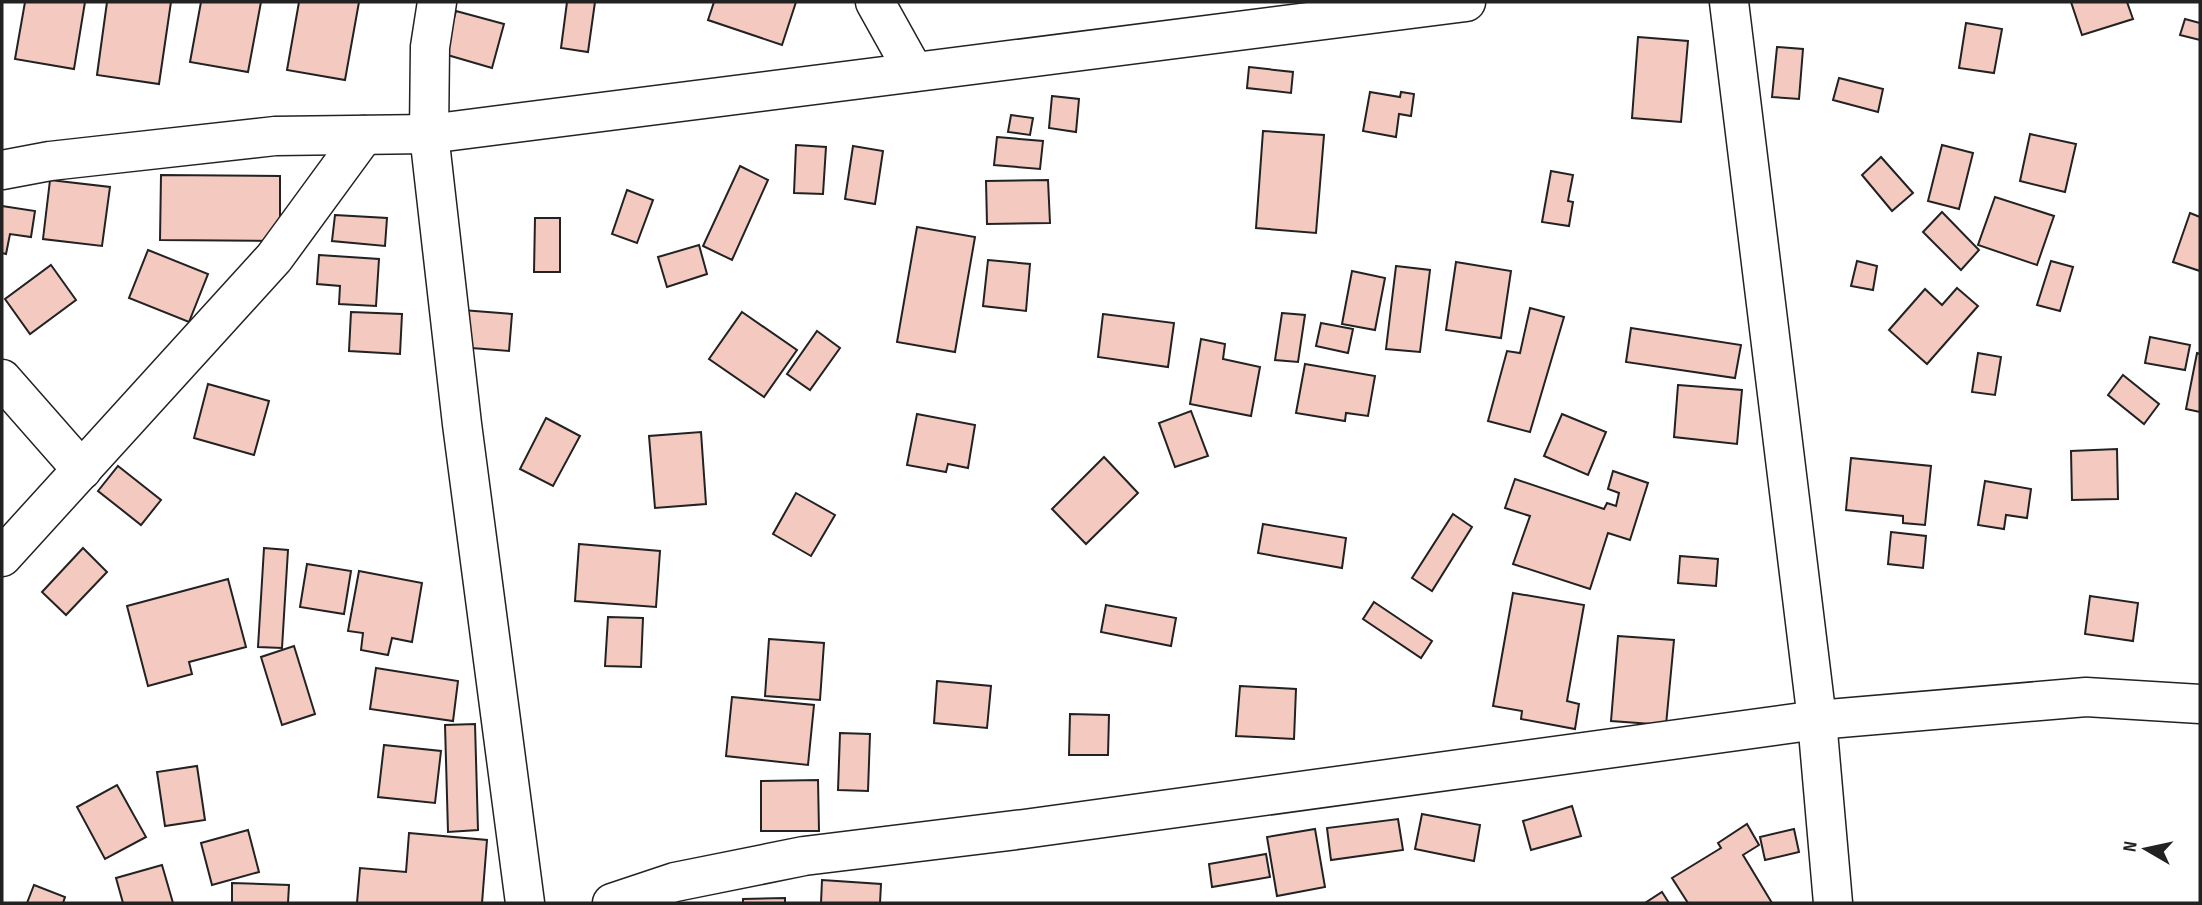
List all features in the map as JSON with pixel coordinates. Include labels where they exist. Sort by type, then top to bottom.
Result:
[{"type":"street","points":[[438,2],[430,47],[429,134],[462,424],[525,903]]},
{"type":"street","points":[[875,2],[914,72]]},
{"type":"street","points":[[2,170],[50,161],[275,136],[429,134],[1466,2]]},
{"type":"street","points":[[1729,2],[1817,720],[1833,903]]},
{"type":"street","points":[[2,557],[274,258],[364,135]]},
{"type":"street","points":[[2,379],[82,470]]},
{"type":"street","points":[[612,903],[676,882],[804,856],[1038,827],[1817,720],[2086,697],[2200,704]]},
{"type":"building","points":[[25,2],[85,2],[74,69],[15,59]]},
{"type":"building","points":[[107,2],[171,2],[159,84],[97,75]]},
{"type":"building","points":[[201,2],[261,2],[248,72],[190,62]]},
{"type":"building","points":[[299,2],[359,2],[345,80],[287,70]]},
{"type":"building","points":[[567,2],[595,2],[588,52],[561,48]]},
{"type":"building","points":[[714,2],[796,2],[782,45],[708,20]]},
{"type":"building","points":[[2071,2],[2127,2],[2133,19],[2082,35]]},
{"type":"building","points":[[456,11],[504,24],[492,68],[444,54]]},
{"type":"building","points":[[2185,19],[2200,23],[2200,40],[2180,35]]},
{"type":"building","points":[[1966,23],[2002,29],[1994,73],[1959,68]]},
{"type":"building","points":[[1638,37],[1688,41],[1681,122],[1632,118]]},
{"type":"building","points":[[1777,47],[1803,49],[1799,99],[1772,97]]},
{"type":"building","points":[[1249,67],[1293,72],[1291,93],[1247,88]]},
{"type":"building","points":[[1839,78],[1883,89],[1878,112],[1833,100]]},
{"type":"building","points":[[1370,92],[1400,97],[1401,92],[1414,94],[1411,116],[1399,114],[1396,137],[1363,131]]},
{"type":"building","points":[[1052,96],[1079,99],[1076,132],[1049,128]]},
{"type":"building","points":[[1011,115],[1033,118],[1030,135],[1008,132]]},
{"type":"building","points":[[1263,131],[1324,135],[1316,233],[1256,228]]},
{"type":"building","points":[[2030,134],[2076,144],[2065,192],[2020,181]]},
{"type":"building","points":[[997,137],[1043,141],[1040,169],[994,165]]},
{"type":"building","points":[[796,145],[826,147],[823,194],[794,193]]},
{"type":"building","points":[[1942,145],[1973,153],[1959,209],[1928,201]]},
{"type":"building","points":[[853,146],[883,151],[875,204],[845,199]]},
{"type":"building","points":[[1881,157],[1913,193],[1892,211],[1862,175]]},
{"type":"building","points":[[740,166],[768,180],[732,260],[703,246]]},
{"type":"building","points":[[1551,171],[1573,175],[1568,201],[1573,202],[1569,226],[1542,222]]},
{"type":"building","points":[[161,175],[280,176],[280,241],[160,240]]},
{"type":"building","points":[[50,180],[110,187],[102,246],[43,239]]},
{"type":"building","points":[[1048,180],[1050,223],[987,224],[986,181]]},
{"type":"building","points":[[627,190],[653,200],[637,243],[612,234]]},
{"type":"building","points":[[1995,197],[2054,216],[2037,265],[1978,245]]},
{"type":"building","points":[[2,206],[35,211],[31,237],[10,234],[6,254],[2,253]]},
{"type":"building","points":[[1942,212],[1979,250],[1961,270],[1923,232]]},
{"type":"building","points":[[2190,213],[2200,217],[2200,271],[2173,262]]},
{"type":"building","points":[[335,215],[387,218],[385,246],[332,241]]},
{"type":"building","points":[[535,218],[560,218],[560,272],[534,272]]},
{"type":"building","points":[[917,227],[975,237],[955,352],[897,342]]},
{"type":"building","points":[[699,245],[707,274],[667,287],[658,257]]},
{"type":"building","points":[[148,250],[208,274],[189,322],[129,298]]},
{"type":"building","points":[[319,255],[379,259],[376,306],[339,304],[340,286],[317,284]]},
{"type":"building","points":[[988,260],[1030,264],[1026,311],[983,306]]},
{"type":"building","points":[[1857,261],[1877,266],[1873,290],[1851,286]]},
{"type":"building","points":[[2051,261],[2073,267],[2060,311],[2037,305]]},
{"type":"building","points":[[1456,262],[1511,271],[1501,338],[1446,330]]},
{"type":"building","points":[[51,265],[76,300],[30,334],[5,299]]},
{"type":"building","points":[[1396,266],[1430,270],[1420,352],[1386,349]]},
{"type":"building","points":[[1352,271],[1385,278],[1375,330],[1342,324]]},
{"type":"building","points":[[1957,288],[1978,306],[1927,364],[1889,330],[1925,289],[1942,305]]},
{"type":"building","points":[[1530,308],[1564,317],[1530,432],[1488,421],[1507,351],[1520,353]]},
{"type":"building","points":[[462,310],[512,314],[509,351],[459,347]]},
{"type":"building","points":[[351,312],[402,314],[400,354],[349,351]]},
{"type":"building","points":[[742,312],[797,350],[764,397],[709,359]]},
{"type":"building","points":[[1282,313],[1305,315],[1298,362],[1275,360]]},
{"type":"building","points":[[1103,314],[1174,323],[1168,367],[1098,357]]},
{"type":"building","points":[[1321,323],[1353,329],[1348,353],[1316,346]]},
{"type":"building","points":[[1631,328],[1741,345],[1735,378],[1626,362]]},
{"type":"building","points":[[817,331],[840,348],[810,390],[787,374]]},
{"type":"building","points":[[2150,337],[2190,345],[2185,370],[2145,363]]},
{"type":"building","points":[[1201,339],[1225,344],[1223,359],[1260,367],[1251,416],[1190,404]]},
{"type":"building","points":[[1978,353],[2001,357],[1995,395],[1972,392]]},
{"type":"building","points":[[2197,353],[2200,354],[2200,412],[2186,409]]},
{"type":"building","points":[[1305,364],[1375,376],[1368,416],[1346,413],[1345,421],[1296,413]]},
{"type":"building","points":[[2123,375],[2159,404],[2144,424],[2108,395]]},
{"type":"building","points":[[208,384],[269,401],[254,455],[194,438]]},
{"type":"building","points":[[1678,385],[1742,390],[1737,444],[1674,437]]},
{"type":"building","points":[[1191,411],[1208,456],[1175,467],[1159,423]]},
{"type":"building","points":[[917,414],[975,425],[968,468],[948,464],[946,472],[907,465]]},
{"type":"building","points":[[1562,414],[1606,432],[1588,475],[1544,456]]},
{"type":"building","points":[[546,418],[580,436],[553,486],[520,469]]},
{"type":"building","points":[[701,432],[706,504],[655,508],[649,436]]},
{"type":"building","points":[[2117,449],[2118,499],[2072,500],[2071,451]]},
{"type":"building","points":[[1104,457],[1138,493],[1086,544],[1052,509]]},
{"type":"building","points":[[1851,458],[1931,466],[1925,525],[1903,523],[1903,516],[1846,510]]},
{"type":"building","points":[[118,466],[161,500],[141,525],[98,491]]},
{"type":"building","points":[[1613,471],[1648,483],[1630,540],[1608,533],[1590,589],[1513,564],[1530,516],[1505,508],[1515,479],[1604,509],[1607,503],[1616,506],[1619,493],[1608,489]]},
{"type":"building","points":[[1985,481],[2031,489],[2027,518],[2006,515],[2004,529],[1978,525]]},
{"type":"building","points":[[796,493],[835,515],[811,556],[773,534]]},
{"type":"building","points":[[1453,514],[1472,527],[1432,591],[1412,578]]},
{"type":"building","points":[[1263,524],[1346,538],[1342,568],[1258,553]]},
{"type":"building","points":[[1891,532],[1926,536],[1923,568],[1888,564]]},
{"type":"building","points":[[579,544],[660,551],[656,607],[575,601]]},
{"type":"building","points":[[83,548],[107,572],[66,615],[42,592]]},
{"type":"building","points":[[264,548],[288,550],[282,648],[258,647]]},
{"type":"building","points":[[1680,556],[1718,559],[1716,586],[1678,583]]},
{"type":"building","points":[[307,564],[351,571],[344,614],[300,607]]},
{"type":"building","points":[[359,571],[422,583],[412,642],[392,638],[388,655],[361,650],[363,633],[348,631]]},
{"type":"building","points":[[228,579],[246,647],[189,662],[192,674],[148,686],[127,606]]},
{"type":"building","points":[[1513,593],[1584,605],[1567,701],[1579,704],[1575,729],[1521,719],[1522,711],[1493,706]]},
{"type":"building","points":[[2090,596],[2138,603],[2133,641],[2085,634]]},
{"type":"building","points":[[1374,602],[1432,641],[1421,658],[1363,619]]},
{"type":"building","points":[[1106,605],[1176,618],[1171,646],[1101,632]]},
{"type":"building","points":[[608,617],[643,618],[641,667],[605,666]]},
{"type":"building","points":[[1618,636],[1674,640],[1666,725],[1611,721]]},
{"type":"building","points":[[769,639],[824,643],[820,700],[765,696]]},
{"type":"building","points":[[294,646],[315,714],[282,725],[261,657]]},
{"type":"building","points":[[376,668],[458,681],[453,721],[370,709]]},
{"type":"building","points":[[937,681],[991,686],[987,728],[934,723]]},
{"type":"building","points":[[1240,686],[1296,689],[1294,739],[1236,736]]},
{"type":"building","points":[[732,697],[814,705],[808,765],[726,756]]},
{"type":"building","points":[[1070,714],[1109,715],[1108,755],[1069,755]]},
{"type":"building","points":[[475,724],[478,830],[448,832],[445,725]]},
{"type":"building","points":[[840,733],[870,734],[868,791],[838,790]]},
{"type":"building","points":[[384,745],[441,751],[435,803],[378,797]]},
{"type":"building","points":[[197,766],[205,820],[165,826],[157,772]]},
{"type":"building","points":[[818,780],[819,831],[761,831],[761,781]]},
{"type":"building","points":[[117,785],[146,837],[105,859],[77,807]]},
{"type":"building","points":[[1572,806],[1581,836],[1531,850],[1523,821]]},
{"type":"building","points":[[1422,814],[1480,825],[1474,861],[1415,849]]},
{"type":"building","points":[[1398,819],[1403,850],[1331,860],[1327,828]]},
{"type":"building","points":[[1747,824],[1759,845],[1743,855],[1772,903],[1688,903],[1672,878],[1721,848],[1718,843]]},
{"type":"building","points":[[1315,829],[1325,887],[1277,896],[1267,837]]},
{"type":"building","points":[[1794,829],[1799,852],[1765,860],[1760,837]]},
{"type":"building","points":[[248,830],[259,872],[212,885],[201,843]]},
{"type":"building","points":[[409,833],[487,840],[482,903],[357,903],[360,868],[406,872]]},
{"type":"building","points":[[1266,854],[1270,877],[1212,887],[1209,864]]},
{"type":"building","points":[[162,865],[173,903],[123,903],[116,878]]},
{"type":"building","points":[[822,880],[881,884],[880,903],[821,903]]},
{"type":"building","points":[[232,883],[289,885],[288,903],[232,903]]},
{"type":"building","points":[[34,885],[65,897],[63,903],[27,903]]},
{"type":"building","points":[[1662,892],[1669,903],[1645,903]]},
{"type":"building","points":[[785,898],[785,903],[743,903],[743,899]]}]
